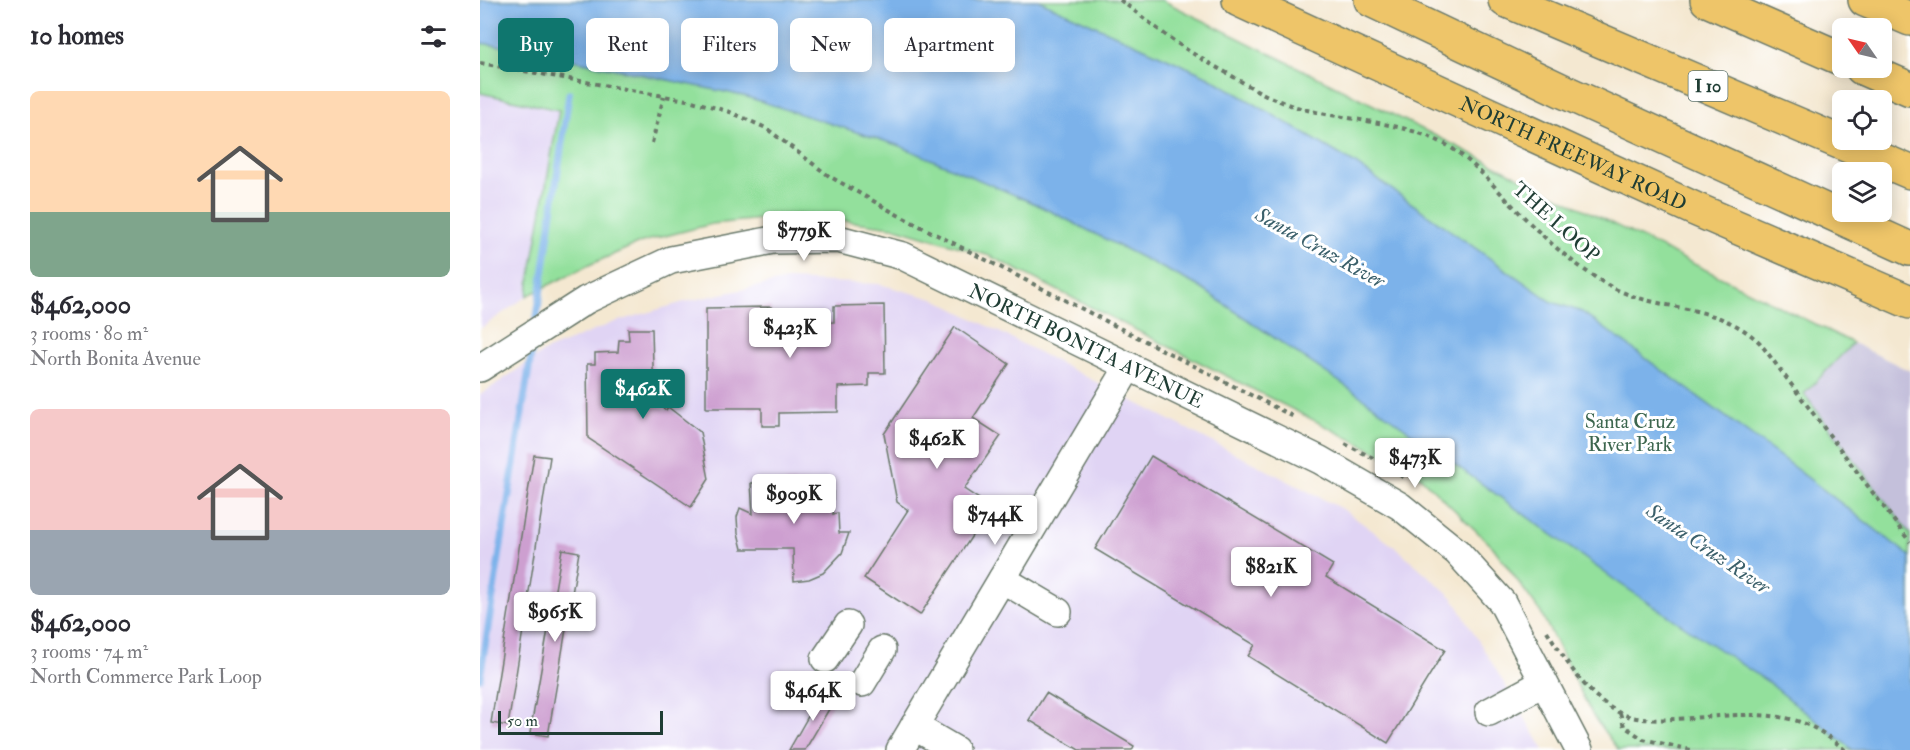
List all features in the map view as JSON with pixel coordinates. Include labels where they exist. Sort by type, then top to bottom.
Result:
[{"type":"main road","name":"NORTH FREEWAY ROAD","points":[[1239,0],[1695,209],[1910,302]]},
{"type":"main road","points":[[1371,0],[1565,92],[1910,249]]},
{"type":"main road","name":"I 10","points":[[1505,0],[1910,172]]},
{"type":"main road","points":[[1707,0],[1832,55]]},
{"type":"main road","points":[[1865,0],[1910,19]]},
{"type":"main road","points":[[1885,78],[1910,89]]},
{"type":"street","name":"NORTH BONITA AVENUE","points":[[480,368],[586,300],[671,260],[773,240],[838,239],[903,256],[1320,460],[1400,506],[1457,552],[1502,602],[1579,750]]},
{"type":"street","points":[[900,750],[1129,366]]},
{"type":"street","points":[[1002,579],[1058,612]]},
{"type":"street","points":[[825,658],[848,626]]},
{"type":"street","points":[[862,684],[882,650]]},
{"type":"street","points":[[1489,712],[1543,683]]},
{"type":"street","points":[[914,726],[955,750]]},
{"type":"path","name":"THE LOOP","points":[[1120,0],[1188,51],[1265,95],[1293,106],[1338,117],[1407,129],[1450,147],[1466,158],[1547,240],[1570,260],[1606,284],[1631,296],[1705,312],[1738,325],[1760,342],[1910,542]]},
{"type":"path","points":[[652,143],[664,96]]},
{"type":"path","points":[[1620,713],[1624,726],[1643,739],[1691,750]]},
{"type":"shaded area","points":[[480,93],[559,110],[527,296],[480,329]]},
{"type":"shaded area","points":[[787,280],[879,284],[937,300],[1344,510],[1399,550],[1453,598],[1544,750],[480,750],[480,395],[545,351],[615,322],[684,302]]},
{"type":"shaded area","points":[[1853,343],[1910,371],[1910,534],[1804,394]]},
{"type":"green space","name":"Santa Cruz River Park","points":[[480,0],[1162,0],[1853,343],[1804,394],[1910,534],[1910,750],[1618,750],[1593,716],[1541,613],[1493,547],[1414,471],[990,256],[893,227],[800,215],[712,224],[642,242],[527,296],[559,110],[480,93]]},
{"type":"water","name":"Santa Cruz River","points":[[480,0],[1038,0],[1209,77],[1354,163],[1552,302],[1582,312],[1778,455],[1910,556],[1910,750],[1853,750],[1768,682],[1619,583],[1356,393],[1196,285],[1038,205],[900,146],[744,96],[630,72],[669,72],[669,18],[586,18],[586,63],[574,60],[574,18],[498,18],[498,46],[480,43]]},
{"type":"building","points":[[884,305],[885,373],[869,373],[869,386],[838,387],[838,412],[779,413],[779,426],[762,426],[762,408],[706,408],[706,308],[771,307],[771,323],[834,322],[834,306]]},
{"type":"building","points":[[955,327],[1009,364],[973,418],[1001,436],[964,489],[991,507],[920,615],[864,578],[908,510],[897,502],[884,434]]},
{"type":"building","points":[[628,329],[652,329],[654,402],[666,410],[668,407],[700,432],[709,479],[691,507],[588,438],[587,364],[595,364],[595,353],[618,352],[619,340],[629,340]]},
{"type":"building","points":[[534,455],[550,457],[508,726],[491,723]]},
{"type":"building","points":[[1151,456],[1333,565],[1326,577],[1445,650],[1388,743],[1248,656],[1255,645],[1095,549]]},
{"type":"building","points":[[833,482],[833,514],[838,513],[839,533],[849,533],[842,553],[823,573],[809,579],[794,581],[793,549],[742,549],[737,517],[740,508],[753,514],[751,483]]},
{"type":"building","points":[[562,549],[579,552],[548,736],[530,733]]},
{"type":"building","points":[[822,692],[835,699],[805,750],[789,750]]},
{"type":"building","points":[[1046,693],[1134,746],[1132,750],[1079,750],[1029,720]]},
{"type":"waterway","points":[[536,323],[569,94]]},
{"type":"waterway","points":[[480,678],[533,343]]}]
